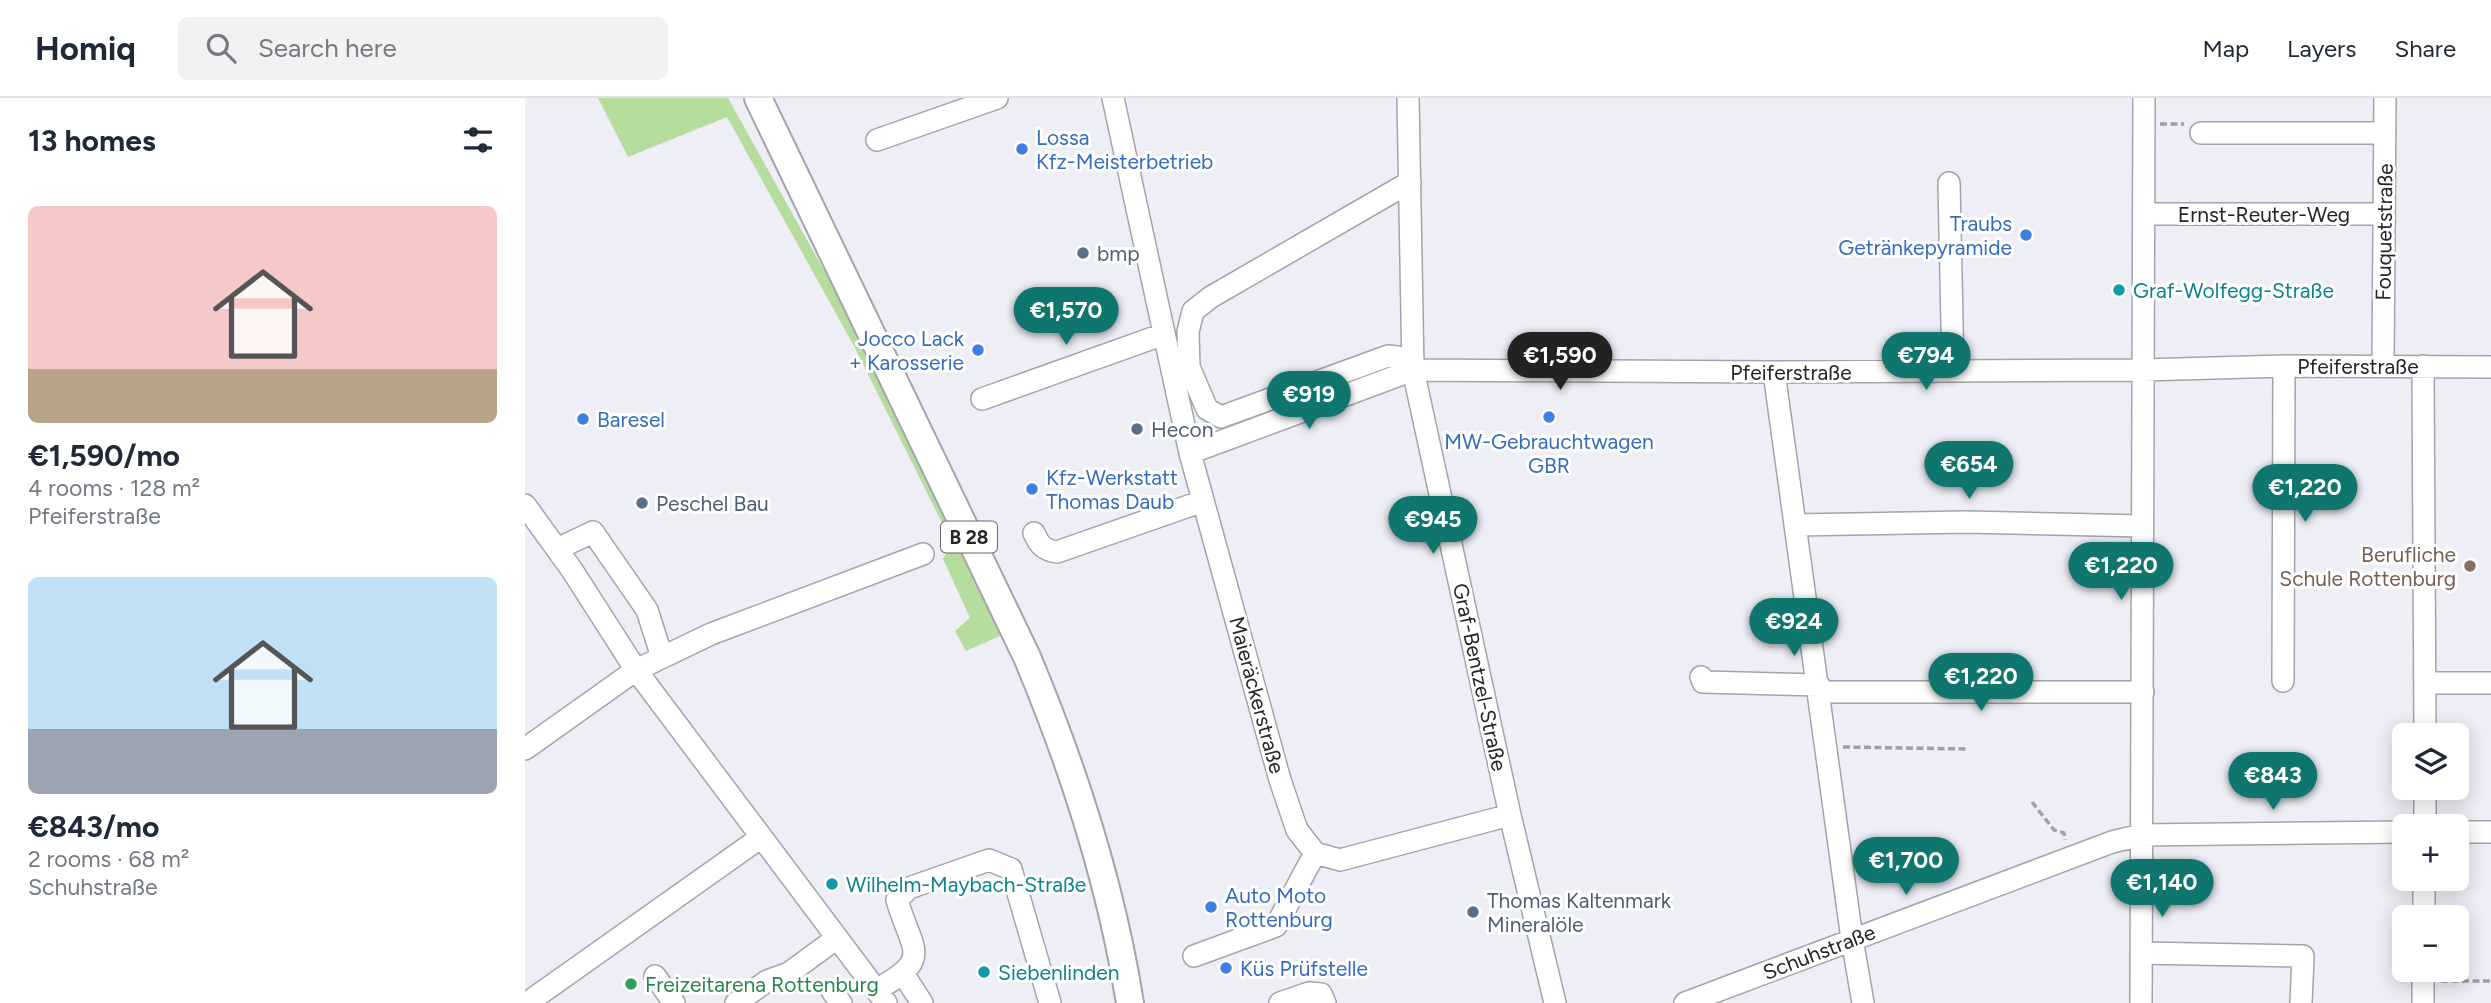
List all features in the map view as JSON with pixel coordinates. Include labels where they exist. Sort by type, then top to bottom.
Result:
[{"type":"main road","name":"B 28","points":[[758,98],[1027,657],[1048,707],[1081,798],[1099,859],[1130,1003]]},
{"type":"street","points":[[877,140],[997,98]]},
{"type":"street","name":"Maieräckerstraße","points":[[1113,98],[1190,453],[1280,780],[1297,830],[1315,853]]},
{"type":"street","name":"Graf-Bentzel-Straße","points":[[1408,98],[1413,365],[1510,815],[1555,1003]]},
{"type":"street","points":[[2141,1003],[2144,98]]},
{"type":"street","name":"Fouquetstraße","points":[[2383,366],[2385,98]]},
{"type":"street","points":[[2201,133],[2385,133]]},
{"type":"street","points":[[1410,182],[1211,297],[1193,311],[1188,332],[1189,367],[1207,409],[1221,417],[1388,356],[1413,365]]},
{"type":"street","points":[[1949,183],[1953,371]]},
{"type":"street","name":"Ernst-Reuter-Weg","points":[[2144,214],[2384,214]]},
{"type":"street","points":[[982,399],[1164,334]]},
{"type":"street","name":"Pfeiferstraße","points":[[1190,453],[1413,365],[1774,372],[2143,370],[2284,366],[2491,367]]},
{"type":"street","points":[[2283,681],[2284,366]]},
{"type":"street","points":[[2423,366],[2425,723]]},
{"type":"street","points":[[1774,372],[1863,1003]]},
{"type":"street","points":[[1034,533],[1046,550],[1057,552],[1203,501]]},
{"type":"street","points":[[525,505],[636,670],[881,996],[904,975],[915,959],[913,944],[897,900],[909,888],[989,860],[1011,869],[1050,1003]]},
{"type":"street","points":[[1796,525],[1966,522],[2142,526]]},
{"type":"street","points":[[557,549],[593,532],[647,610],[662,657]]},
{"type":"street","points":[[525,749],[636,670],[662,657],[711,634],[923,554]]},
{"type":"street","points":[[1701,677],[1703,682],[1819,689],[2143,692]]},
{"type":"street","points":[[2425,683],[2491,683]]},
{"type":"street","points":[[1194,956],[1276,926],[1315,853],[1340,860],[1510,815]]},
{"type":"street","name":"Schuhstraße","points":[[1685,1003],[2112,842],[2141,835],[2392,832]]},
{"type":"street","points":[[2469,832],[2491,832]]},
{"type":"street","points":[[527,1003],[760,838]]},
{"type":"street","points":[[736,1003],[767,981],[789,973],[837,938]]},
{"type":"street","points":[[2141,953],[2303,956],[2301,1003]]},
{"type":"street","points":[[904,975],[922,1003]]},
{"type":"street","points":[[655,976],[674,1003]]},
{"type":"street","points":[[2423,982],[2423,1003]]},
{"type":"street","points":[[1280,1003],[1309,993],[1321,994],[1325,1003]]},
{"type":"path","points":[[2144,124],[2184,124],[2201,133]]},
{"type":"path","points":[[1827,746],[1967,749]]},
{"type":"path","points":[[2032,802],[2054,830],[2064,833],[2067,859]]},
{"type":"path","points":[[2469,979],[2491,981]]},
{"type":"green space","points":[[598,98],[728,98],[899,405],[1002,635],[966,651],[955,631],[970,618],[943,559],[952,543],[855,348],[727,117],[628,157]]},
{"type":"place","name":"Lossa Kfz-Meisterbetrieb","points":[[1022,149]]},
{"type":"place","name":"Traubs Getränkepyramide","points":[[2026,235]]},
{"type":"place","name":"bmp","points":[[1083,253]]},
{"type":"place","name":"Graf-Wolfegg-Straße","points":[[2119,290]]},
{"type":"place","name":"Jocco Lack + Karosserie","points":[[978,350]]},
{"type":"place","name":"MW-Gebrauchtwagen GBR","points":[[1549,417]]},
{"type":"place","name":"Baresel","points":[[583,419]]},
{"type":"place","name":"Hecon","points":[[1137,429]]},
{"type":"place","name":"Kfz-Werkstatt Thomas Daub","points":[[1032,489]]},
{"type":"place","name":"Peschel Bau","points":[[642,503]]},
{"type":"place","name":"Berufliche Schule Rottenburg","points":[[2470,566]]},
{"type":"place","name":"Wilhelm-Maybach-Straße","points":[[832,884]]},
{"type":"place","name":"Auto Moto Rottenburg","points":[[1211,907]]},
{"type":"place","name":"Thomas Kaltenmark Mineralöle","points":[[1473,912]]},
{"type":"place","name":"Küs Prüfstelle","points":[[1226,968]]},
{"type":"place","name":"Siebenlinden","points":[[984,972]]},
{"type":"place","name":"Freizeitarena Rottenburg","points":[[631,984]]}]
